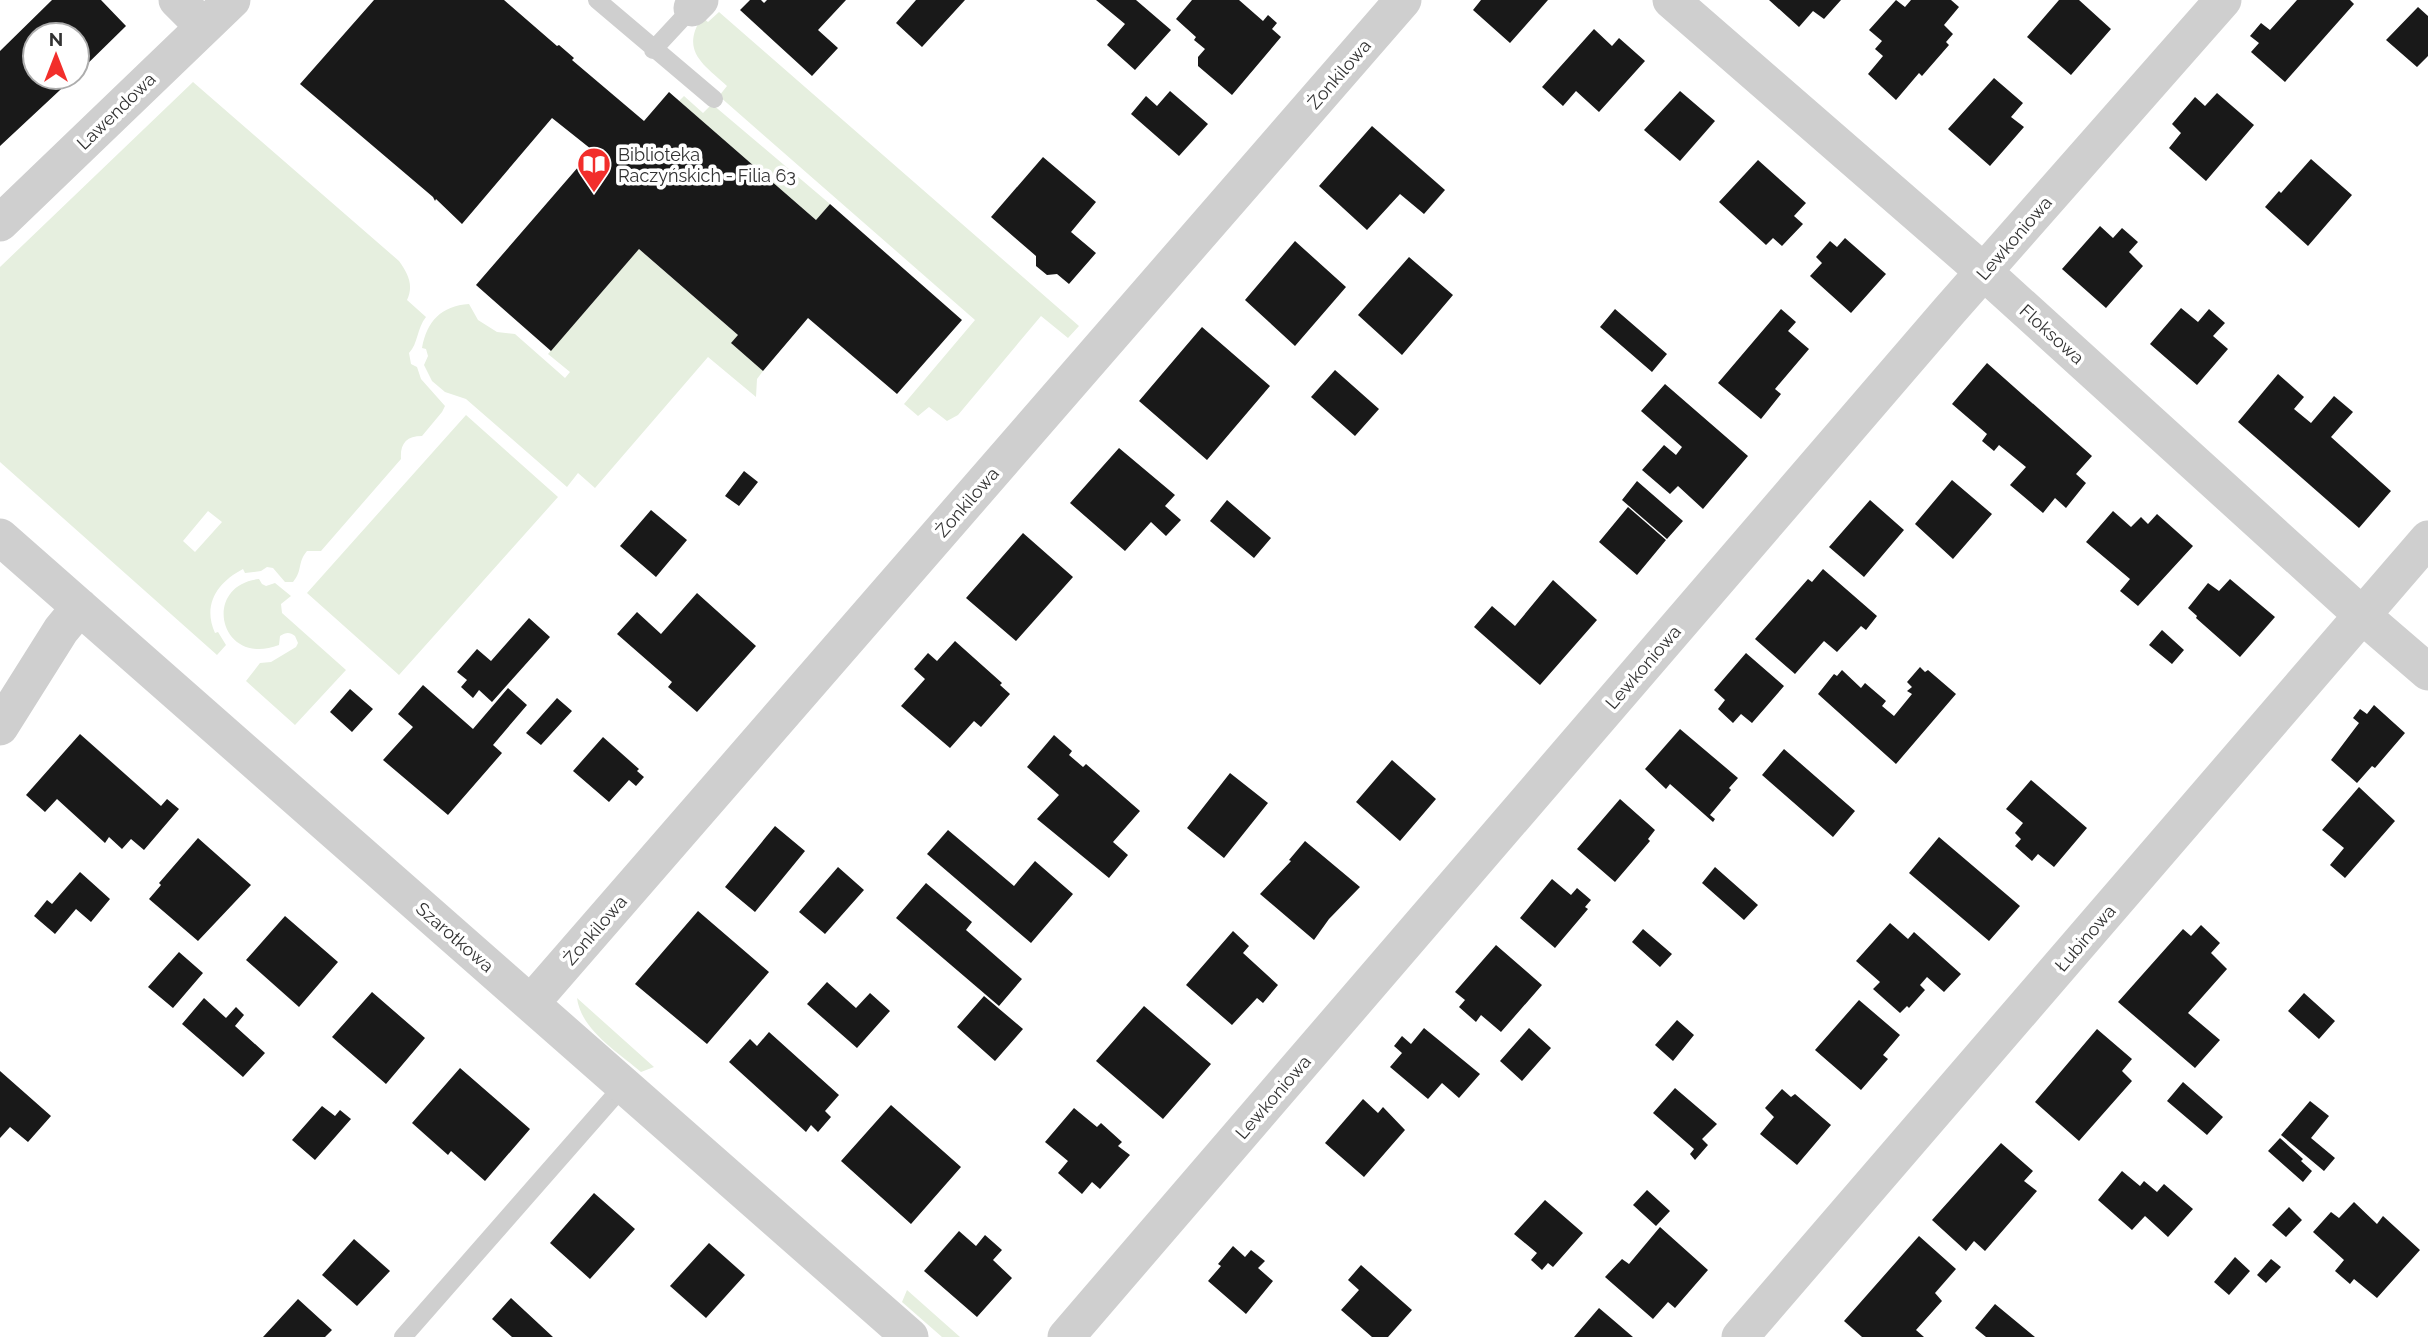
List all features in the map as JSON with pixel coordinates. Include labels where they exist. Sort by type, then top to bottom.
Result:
[{"type":"street","points":[[177,0],[204,27]]},
{"type":"street","name":"Lawendowa","points":[[0,223],[232,0]]},
{"type":"street","name":"Żonkilowa","points":[[531,1003],[1403,0]]},
{"type":"street","name":"Floksowa","points":[[1671,0],[1984,272],[2428,672]]},
{"type":"street","name":"Lewkoniowa","points":[[1066,1337],[1984,272],[2223,0]]},
{"type":"street","name":"Szarotkowa","points":[[0,537],[910,1337]]},
{"type":"street","name":"Łubinowa","points":[[1740,1337],[2428,539]]},
{"type":"street","points":[[0,727],[61,630],[80,607]]},
{"type":"lane","points":[[597,0],[714,99]]},
{"type":"lane","points":[[653,50],[696,4]]},
{"type":"lane","points":[[403,1337],[624,1085]]},
{"type":"green space","points":[[719,12],[1079,326],[1068,338],[1041,316],[958,415],[947,421],[929,407],[918,416],[904,404],[975,320],[719,96],[727,86],[697,56],[693,39],[702,17],[708,22]]},
{"type":"green space","points":[[193,82],[399,261],[409,280],[407,300],[426,317],[409,353],[411,364],[417,367],[421,379],[445,406],[422,436],[412,437],[405,442],[401,459],[321,551],[307,551],[293,582],[285,582],[273,568],[267,567],[261,571],[245,573],[243,569],[226,580],[215,595],[210,613],[215,633],[218,632],[226,645],[217,655],[0,462],[0,267]],"holes":[[[208,511],[222,522],[195,552],[183,541]]]},
{"type":"green space","points":[[684,96],[703,113],[712,104],[830,204],[816,220],[679,101]]},
{"type":"green space","points":[[639,249],[738,335],[763,371],[757,379],[756,397],[708,357],[595,488],[578,473],[567,487],[466,399],[445,392],[432,381],[424,365],[428,356],[426,349],[422,348],[424,338],[432,323],[443,312],[469,304],[478,320],[497,332],[515,334],[565,378],[570,372],[548,354]]},
{"type":"green space","points":[[466,415],[558,497],[399,675],[307,593]]},
{"type":"green space","points":[[259,579],[266,586],[275,583],[291,596],[281,604],[282,613],[346,670],[295,725],[246,681],[260,663],[271,662],[296,647],[298,643],[295,636],[284,634],[280,636],[279,645],[259,649],[242,645],[231,636],[225,623],[224,609],[229,595],[241,585]]},
{"type":"green space","points":[[577,998],[654,1067],[641,1072],[602,1040],[585,1020]]},
{"type":"green space","points":[[907,1290],[960,1337],[942,1337],[902,1302]]},
{"type":"building","points":[[52,0],[101,0],[126,26],[91,60],[91,21],[31,21]]},
{"type":"building","points":[[374,0],[504,0],[644,121],[669,92],[816,220],[830,204],[962,320],[897,394],[808,318],[763,371],[731,343],[738,335],[639,249],[551,351],[476,285],[591,149],[552,118],[462,224],[300,84]]},
{"type":"building","points":[[750,0],[761,0],[764,3],[767,0],[846,0],[818,30],[838,48],[812,76],[740,10]]},
{"type":"building","points":[[916,0],[965,0],[922,47],[896,23]]},
{"type":"building","points":[[1096,0],[1136,0],[1171,30],[1135,70],[1107,45],[1125,24]]},
{"type":"building","points":[[1192,0],[1239,0],[1263,21],[1268,15],[1277,23],[1272,29],[1281,37],[1232,95],[1198,66],[1198,57],[1205,49],[1176,19]]},
{"type":"building","points":[[1481,0],[1548,0],[1510,43],[1473,10]]},
{"type":"building","points":[[1769,0],[1841,0],[1824,19],[1813,11],[1799,27]]},
{"type":"building","points":[[1896,0],[1905,7],[1911,0],[1951,0],[1959,7],[1944,25],[1953,34],[1946,42],[1949,45],[1922,76],[1919,73],[1896,100],[1868,74],[1883,56],[1875,49],[1882,41],[1869,30]]},
{"type":"building","points":[[2059,0],[2079,0],[2111,29],[2071,75],[2027,37]]},
{"type":"building","points":[[2297,0],[2350,0],[2354,4],[2285,82],[2251,52],[2259,43],[2250,36],[2261,23],[2270,30]]},
{"type":"building","points":[[2418,7],[2428,16],[2428,56],[2417,67],[2386,40]]},
{"type":"building","points":[[1594,29],[1612,46],[1619,38],[1645,61],[1599,112],[1576,91],[1563,106],[1542,87]]},
{"type":"building","points":[[21,30],[21,91],[59,91],[0,146],[0,51]]},
{"type":"building","points":[[1994,78],[2023,103],[2011,117],[2024,127],[1990,166],[1948,129]]},
{"type":"building","points":[[1170,91],[1208,124],[1179,156],[1131,114],[1146,96],[1157,106]]},
{"type":"building","points":[[1680,91],[1715,121],[1680,161],[1644,130]]},
{"type":"building","points":[[2217,93],[2254,125],[2206,181],[2169,148],[2181,133],[2172,124],[2195,97],[2205,106]]},
{"type":"building","points":[[1372,126],[1445,190],[1424,214],[1400,194],[1367,230],[1319,186]]},
{"type":"building","points":[[1043,157],[1096,202],[1071,232],[1096,253],[1069,284],[1057,274],[1047,275],[1036,266],[1036,256],[991,217]]},
{"type":"building","points":[[2311,159],[2352,195],[2308,246],[2265,207]]},
{"type":"building","points":[[1758,160],[1806,203],[1794,216],[1803,224],[1782,246],[1773,238],[1766,245],[1719,202]]},
{"type":"building","points":[[2100,226],[2113,238],[2122,228],[2138,242],[2129,252],[2143,266],[2106,308],[2062,269]]},
{"type":"building","points":[[1845,238],[1886,274],[1851,313],[1810,276],[1822,263],[1816,257],[1830,241],[1837,247]]},
{"type":"building","points":[[1295,241],[1346,287],[1295,346],[1245,300]]},
{"type":"building","points":[[1409,257],[1453,295],[1402,355],[1358,315]]},
{"type":"building","points":[[2181,308],[2198,322],[2209,309],[2225,323],[2213,336],[2228,349],[2197,385],[2150,344]]},
{"type":"building","points":[[1615,309],[1667,354],[1652,372],[1600,327]]},
{"type":"building","points":[[1781,309],[1796,322],[1788,331],[1809,349],[1775,389],[1781,394],[1761,419],[1718,383]]},
{"type":"building","points":[[1202,327],[1270,386],[1207,460],[1139,401]]},
{"type":"building","points":[[1987,363],[2092,456],[2076,474],[2086,483],[2066,508],[2055,498],[2043,513],[2010,485],[2026,467],[1999,445],[1994,451],[1982,441],[1987,434],[1952,404]]},
{"type":"building","points":[[1335,370],[1379,409],[1355,436],[1311,397]]},
{"type":"building","points":[[2278,374],[2304,397],[2294,409],[2311,423],[2334,396],[2353,412],[2331,437],[2391,491],[2359,528],[2238,422]]},
{"type":"building","points":[[1665,384],[1748,456],[1703,509],[1678,486],[1670,494],[1642,470],[1664,445],[1676,455],[1682,447],[1641,411]]},
{"type":"building","points":[[1119,448],[1175,495],[1165,506],[1181,520],[1166,536],[1151,522],[1125,551],[1070,503]]},
{"type":"building","points":[[744,471],[758,482],[739,506],[725,496]]},
{"type":"building","points":[[1952,480],[1992,514],[1953,559],[1915,524]]},
{"type":"building","points":[[1637,481],[1683,521],[1667,539],[1622,500]]},
{"type":"building","points":[[1227,500],[1271,538],[1254,558],[1210,521]]},
{"type":"building","points":[[1870,500],[1904,530],[1864,577],[1829,547]]},
{"type":"building","points":[[1628,507],[1666,540],[1637,575],[1599,542]]},
{"type":"building","points":[[651,510],[687,540],[656,577],[620,546]]},
{"type":"building","points":[[2113,511],[2131,527],[2141,517],[2148,524],[2157,514],[2193,546],[2138,606],[2120,591],[2130,579],[2086,542]]},
{"type":"building","points":[[1023,533],[1073,577],[1016,641],[966,598]]},
{"type":"building","points":[[1823,569],[1877,616],[1866,630],[1861,626],[1837,652],[1824,641],[1795,674],[1755,639],[1808,579],[1812,582]]},
{"type":"building","points":[[2230,579],[2275,617],[2240,657],[2188,608],[2208,583],[2219,591]]},
{"type":"building","points":[[1553,580],[1597,620],[1540,685],[1474,627],[1492,606],[1515,626]]},
{"type":"building","points":[[697,593],[756,646],[697,712],[668,687],[672,682],[617,634],[637,612],[661,634]]},
{"type":"building","points":[[529,618],[550,637],[492,702],[479,690],[473,698],[461,687],[467,680],[457,672],[477,649],[491,661]]},
{"type":"building","points":[[2162,630],[2184,650],[2172,664],[2149,645]]},
{"type":"building","points":[[955,641],[1002,683],[1000,685],[1010,694],[981,727],[974,721],[950,748],[901,706],[925,679],[914,669],[928,653],[937,661]]},
{"type":"building","points":[[1746,653],[1784,686],[1752,723],[1741,714],[1733,723],[1718,709],[1725,700],[1714,690]]},
{"type":"building","points":[[1920,667],[1925,672],[1928,670],[1956,694],[1896,764],[1818,694],[1834,674],[1837,676],[1842,670],[1861,688],[1865,683],[1886,701],[1882,706],[1894,716],[1912,694],[1907,691],[1912,687],[1907,682]]},
{"type":"building","points":[[423,685],[473,729],[508,688],[527,705],[493,745],[502,753],[448,815],[383,760],[413,727],[398,714]]},
{"type":"building","points":[[350,689],[373,709],[352,732],[330,712]]},
{"type":"building","points":[[557,698],[572,711],[541,745],[526,733]]},
{"type":"building","points":[[2374,705],[2405,733],[2375,768],[2372,766],[2357,783],[2331,760],[2359,723],[2353,718],[2360,709],[2367,714]]},
{"type":"building","points":[[1680,729],[1738,778],[1710,815],[1715,819],[1713,822],[1670,784],[1666,789],[1645,769]]},
{"type":"building","points":[[80,734],[161,806],[167,799],[179,809],[144,850],[131,839],[122,849],[109,837],[105,843],[57,799],[45,812],[26,795]]},
{"type":"building","points":[[1054,735],[1072,751],[1069,755],[1083,767],[1086,764],[1140,811],[1113,842],[1128,855],[1109,878],[1037,819],[1059,795],[1027,767]]},
{"type":"building","points":[[603,737],[639,769],[637,771],[644,777],[636,786],[629,780],[609,802],[573,771]]},
{"type":"building","points":[[1784,749],[1855,811],[1833,837],[1762,775]]},
{"type":"building","points":[[1392,760],[1436,799],[1400,841],[1356,802]]},
{"type":"building","points":[[1230,773],[1268,803],[1224,858],[1187,828]]},
{"type":"building","points":[[2031,780],[2087,828],[2054,867],[2038,854],[2032,861],[2015,846],[2021,839],[2015,833],[2023,823],[2006,809]]},
{"type":"building","points":[[2359,787],[2395,821],[2345,878],[2330,865],[2344,848],[2322,830]]},
{"type":"building","points":[[1620,799],[1655,830],[1648,839],[1650,841],[1615,882],[1577,849]]},
{"type":"building","points":[[775,826],[805,851],[755,912],[725,887]]},
{"type":"building","points":[[948,830],[1014,886],[1035,861],[1073,894],[1031,943],[927,854]]},
{"type":"building","points":[[1939,837],[2020,906],[1989,941],[1909,873]]},
{"type":"building","points":[[198,838],[251,885],[198,941],[149,899],[161,885],[159,883]]},
{"type":"building","points":[[1305,841],[1360,887],[1329,919],[1314,940],[1260,894],[1291,861],[1289,860]]},
{"type":"building","points":[[838,867],[864,890],[825,934],[799,912]]},
{"type":"building","points":[[1715,867],[1758,905],[1744,920],[1702,883]]},
{"type":"building","points":[[80,872],[110,899],[91,922],[76,909],[55,934],[34,916],[47,900],[52,904]]},
{"type":"building","points":[[1552,879],[1571,895],[1577,888],[1591,900],[1585,907],[1588,909],[1555,948],[1520,918]]},
{"type":"building","points":[[926,883],[972,922],[966,930],[1022,979],[999,1006],[896,918]]},
{"type":"building","points":[[698,911],[769,972],[707,1044],[635,984]]},
{"type":"building","points":[[285,916],[338,962],[299,1007],[246,960]]},
{"type":"building","points":[[1890,923],[1908,939],[1914,932],[1961,974],[1944,992],[1927,977],[1920,985],[1925,990],[1909,1008],[1907,1006],[1900,1013],[1873,989],[1880,982],[1856,961]]},
{"type":"building","points":[[2201,925],[2220,943],[2211,953],[2227,969],[2188,1013],[2220,1040],[2195,1068],[2118,1002],[2183,929],[2191,936]]},
{"type":"building","points":[[1643,929],[1672,954],[1660,967],[1632,942]]},
{"type":"building","points":[[1233,931],[1249,946],[1243,953],[1278,985],[1263,1003],[1257,998],[1232,1025],[1186,985]]},
{"type":"building","points":[[1496,945],[1542,985],[1501,1032],[1481,1015],[1476,1022],[1459,1007],[1465,1000],[1455,992]]},
{"type":"building","points":[[179,952],[203,973],[173,1008],[148,987]]},
{"type":"building","points":[[827,982],[856,1008],[870,993],[890,1011],[857,1048],[807,1004]]},
{"type":"building","points":[[372,992],[425,1038],[386,1084],[332,1037]]},
{"type":"building","points":[[2304,993],[2335,1021],[2319,1039],[2288,1011]]},
{"type":"building","points":[[984,996],[1023,1029],[995,1061],[957,1027]]},
{"type":"building","points":[[204,998],[226,1018],[236,1007],[244,1015],[235,1026],[265,1053],[243,1077],[182,1024]]},
{"type":"building","points":[[1859,1000],[1900,1035],[1883,1055],[1888,1059],[1861,1090],[1815,1050]]},
{"type":"building","points":[[1144,1006],[1211,1064],[1163,1119],[1096,1061]]},
{"type":"building","points":[[1677,1020],[1694,1035],[1673,1061],[1655,1045]]},
{"type":"building","points":[[1424,1028],[1480,1074],[1459,1098],[1442,1083],[1428,1099],[1390,1067],[1402,1053],[1394,1046],[1402,1036],[1411,1044]]},
{"type":"building","points":[[1529,1028],[1551,1048],[1522,1081],[1500,1061]]},
{"type":"building","points":[[2097,1029],[2132,1059],[2122,1071],[2132,1081],[2079,1141],[2035,1102]]},
{"type":"building","points":[[769,1032],[839,1095],[825,1111],[831,1117],[818,1132],[811,1125],[806,1132],[729,1062],[750,1039],[757,1046]]},
{"type":"building","points":[[460,1068],[530,1129],[485,1181],[451,1151],[448,1155],[412,1123]]},
{"type":"building","points":[[0,1071],[51,1116],[28,1142],[10,1127],[0,1138]]},
{"type":"building","points":[[2183,1082],[2223,1117],[2207,1135],[2167,1101]]},
{"type":"building","points":[[1675,1088],[1717,1124],[1702,1139],[1708,1145],[1695,1160],[1690,1154],[1694,1149],[1653,1113]]},
{"type":"building","points":[[1782,1089],[1791,1097],[1795,1094],[1831,1125],[1797,1165],[1760,1134],[1774,1117],[1765,1108]]},
{"type":"building","points":[[1363,1099],[1378,1113],[1383,1107],[1405,1130],[1364,1177],[1325,1143]]},
{"type":"building","points":[[2310,1101],[2329,1116],[2311,1138],[2335,1158],[2324,1171],[2281,1135]]},
{"type":"building","points":[[891,1105],[961,1167],[911,1224],[841,1161]]},
{"type":"building","points":[[322,1106],[335,1116],[340,1110],[351,1119],[315,1160],[292,1140]]},
{"type":"building","points":[[1074,1108],[1097,1127],[1101,1123],[1122,1142],[1118,1146],[1130,1155],[1100,1189],[1092,1182],[1082,1194],[1058,1173],[1068,1161],[1045,1142]]},
{"type":"building","points":[[2280,1138],[2312,1171],[2303,1182],[2268,1151]]},
{"type":"building","points":[[2001,1143],[2033,1171],[2024,1181],[2037,1191],[1985,1251],[1974,1241],[1966,1251],[1932,1220]]},
{"type":"building","points":[[2122,1171],[2140,1186],[2144,1181],[2157,1192],[2164,1184],[2193,1209],[2168,1237],[2145,1216],[2132,1230],[2098,1200]]},
{"type":"building","points":[[1647,1190],[1670,1211],[1656,1226],[1633,1205]]},
{"type":"building","points":[[594,1193],[635,1229],[590,1279],[550,1243]]},
{"type":"building","points":[[1545,1200],[1583,1233],[1553,1267],[1548,1263],[1542,1270],[1531,1260],[1537,1253],[1514,1234]]},
{"type":"building","points":[[2354,1202],[2377,1224],[2383,1216],[2420,1250],[2377,1298],[2354,1279],[2350,1284],[2335,1271],[2344,1260],[2313,1232],[2331,1212],[2339,1218]]},
{"type":"building","points":[[2289,1207],[2302,1220],[2286,1237],[2272,1225]]},
{"type":"building","points":[[1660,1227],[1708,1270],[1675,1308],[1668,1302],[1653,1319],[1605,1277],[1622,1259],[1629,1264]]},
{"type":"building","points":[[959,1231],[976,1246],[985,1235],[1002,1250],[993,1260],[1012,1278],[977,1317],[924,1271]]},
{"type":"building","points":[[1919,1236],[1956,1269],[1935,1293],[1942,1301],[1916,1330],[1924,1337],[1862,1337],[1844,1321]]},
{"type":"building","points":[[354,1239],[390,1271],[357,1306],[322,1275]]},
{"type":"building","points":[[709,1243],[745,1275],[706,1318],[670,1286]]},
{"type":"building","points":[[1233,1246],[1245,1257],[1251,1250],[1265,1261],[1258,1268],[1273,1281],[1246,1314],[1208,1281]]},
{"type":"building","points":[[2235,1257],[2250,1271],[2229,1295],[2214,1282]]},
{"type":"building","points":[[2271,1259],[2281,1267],[2266,1283],[2257,1275]]},
{"type":"building","points":[[1361,1265],[1412,1310],[1388,1337],[1372,1337],[1341,1310],[1359,1290],[1348,1280]]},
{"type":"building","points":[[511,1298],[553,1337],[512,1337],[492,1319]]},
{"type":"building","points":[[298,1299],[332,1330],[325,1337],[263,1337]]},
{"type":"building","points":[[1995,1304],[2035,1337],[1986,1337],[1975,1328]]},
{"type":"building","points":[[1599,1308],[1619,1325],[1633,1337],[1574,1337]]},
{"type":"place","name":"Biblioteka Raczyńskich - Filia 63","points":[[594,194]]}]
